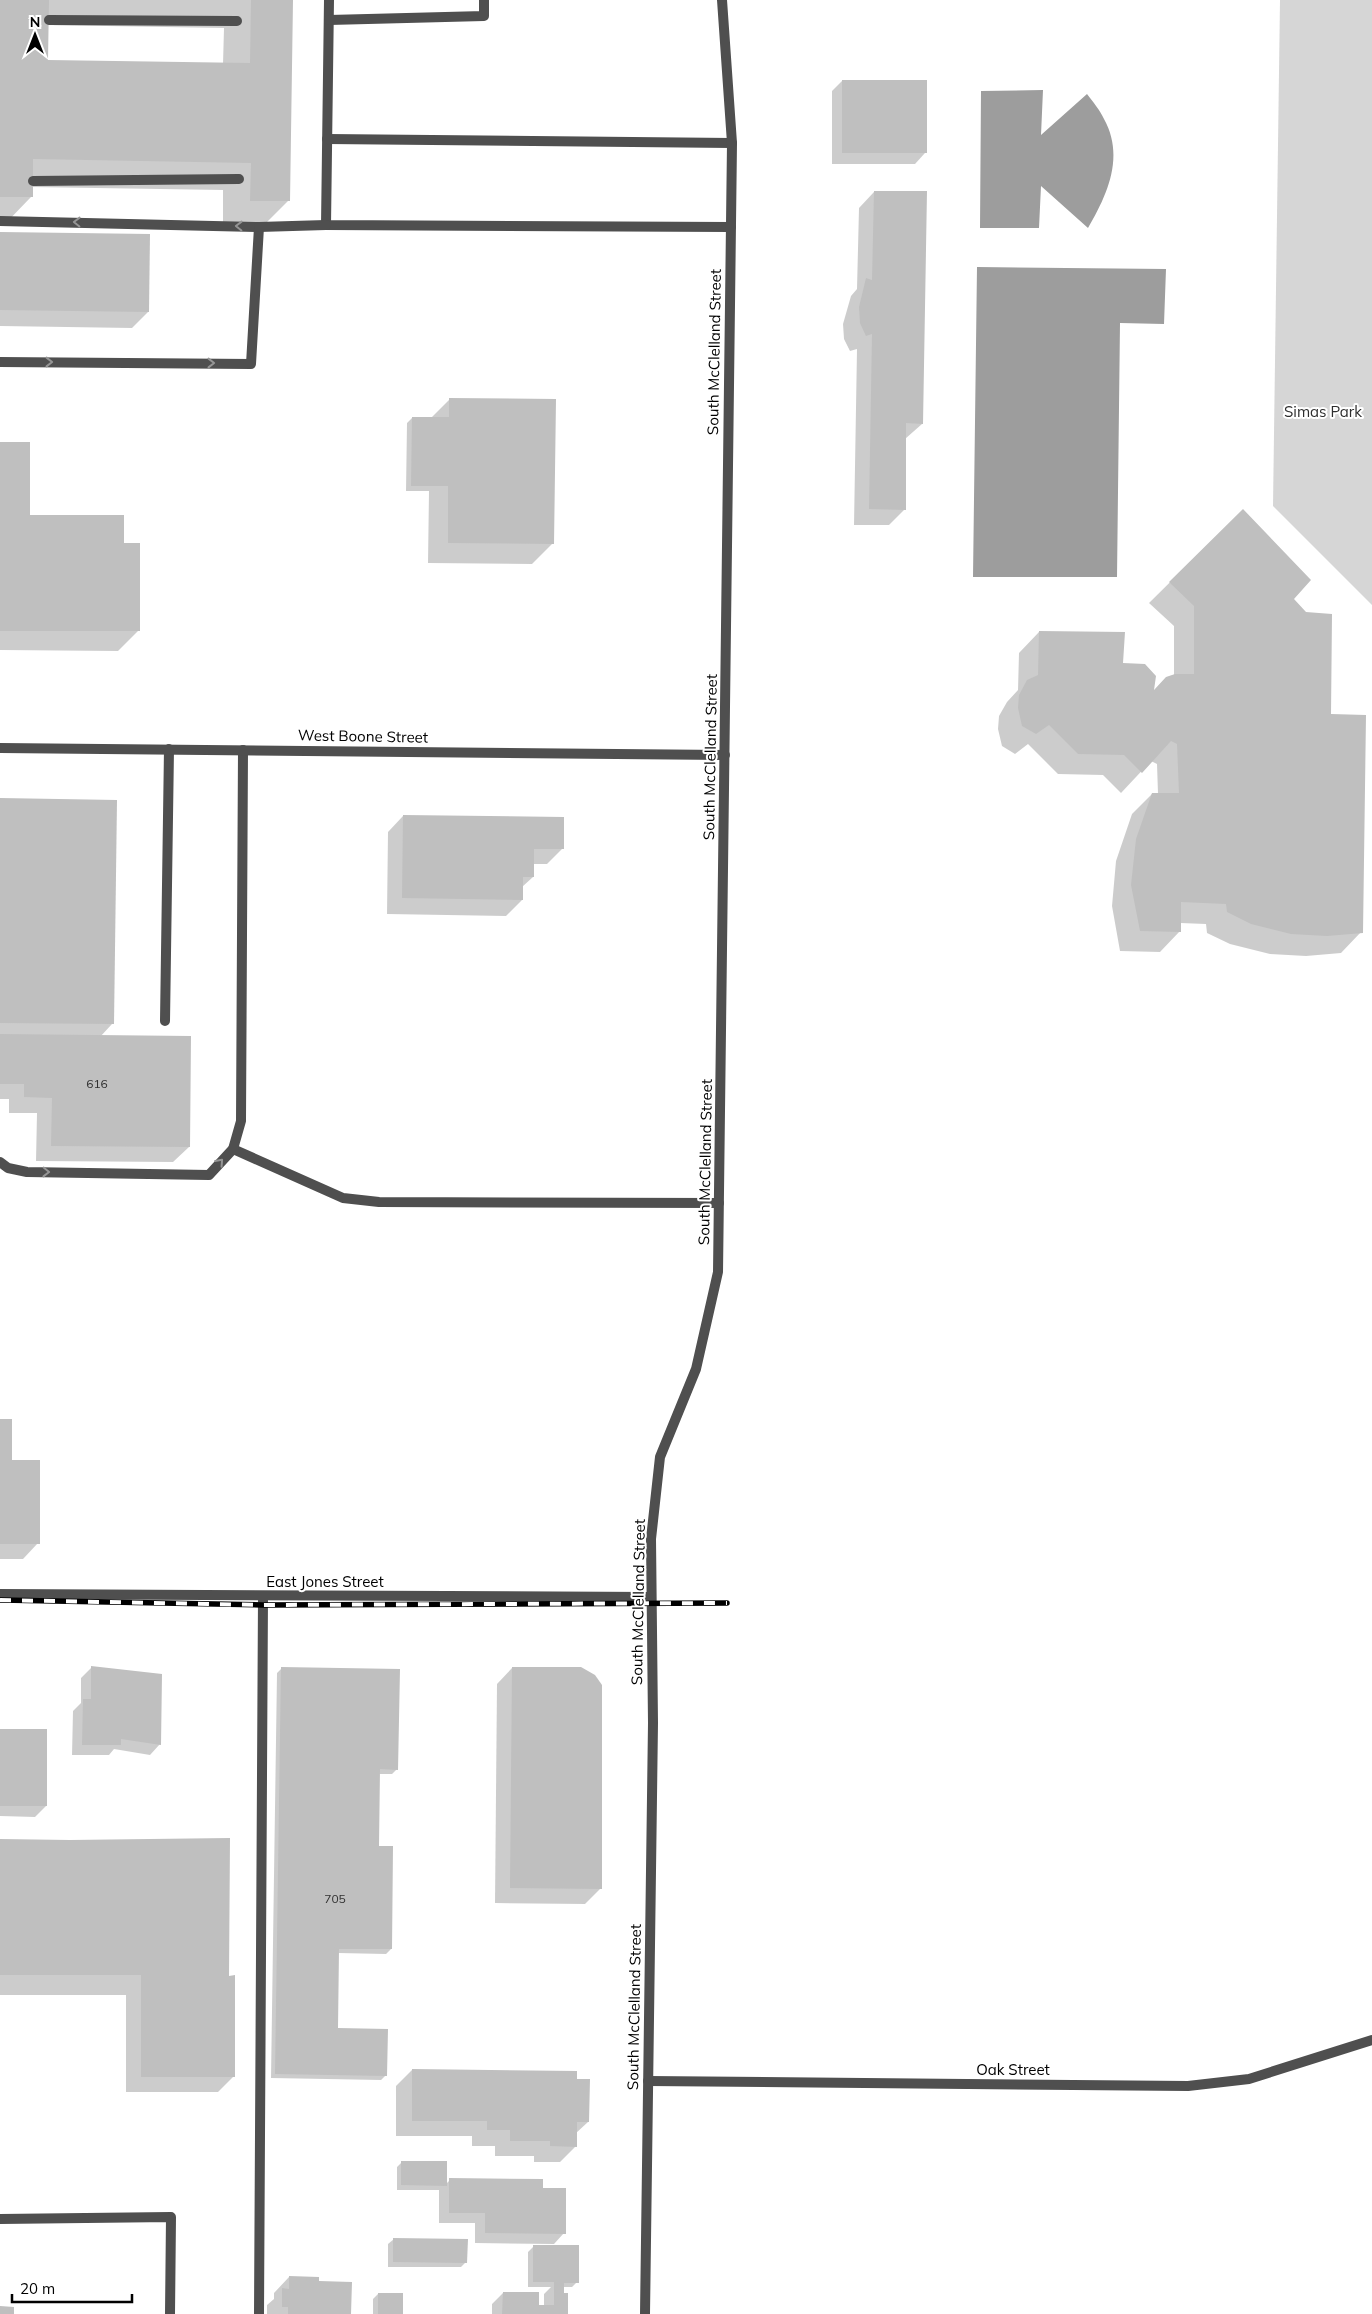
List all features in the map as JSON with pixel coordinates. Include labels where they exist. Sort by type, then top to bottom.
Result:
[{"type":"street","points":[[326,225],[329,0]]},
{"type":"street","points":[[329,20],[484,16],[484,0]]},
{"type":"street","name":"South McClelland Street","points":[[645,2314],[653,1723],[650,1597],[651,1539],[660,1456],[696,1369],[718,1272],[732,143],[722,0]]},
{"type":"street","points":[[48,20],[238,21]]},
{"type":"street","points":[[327,139],[732,143]]},
{"type":"street","points":[[33,181],[239,179]]},
{"type":"street","points":[[0,221],[259,226],[731,227]]},
{"type":"street","points":[[0,362],[251,364],[259,226]]},
{"type":"street","name":"West Boone Street","points":[[0,748],[725,755]]},
{"type":"street","points":[[165,1022],[169,749]]},
{"type":"street","points":[[0,1162],[8,1168],[27,1172],[209,1175],[232,1148],[241,1121],[243,750]]},
{"type":"street","points":[[232,1148],[343,1198],[389,1202],[720,1203]]},
{"type":"street","name":"East Jones Street","points":[[0,1594],[650,1597]]},
{"type":"street","points":[[259,2314],[263,1596]]},
{"type":"street","name":"Oak Street","points":[[648,2081],[1188,2086],[1249,2079],[1372,2040]]},
{"type":"street","points":[[0,2219],[171,2217],[170,2314]]},
{"type":"green space","name":"Simas Park","points":[[1280,0],[1372,0],[1372,605],[1273,506]]},
{"type":"shaded area","points":[[1043,90],[1041,135],[1087,94],[1096,106],[1110,133],[1113,147],[1111,175],[1107,189],[1088,228],[1041,186],[1039,228],[980,228],[981,91]]},
{"type":"shaded area","points":[[977,267],[1166,269],[1164,324],[1120,323],[1117,577],[973,577]]},
{"type":"building","points":[[0,0],[49,0],[48,60],[250,63],[251,0],[293,0],[290,201],[250,201],[251,163],[33,159],[33,197],[0,197]]},
{"type":"building","points":[[842,80],[927,80],[927,153],[842,153]]},
{"type":"building","points":[[874,191],[927,191],[923,424],[906,423],[906,510],[869,509],[872,334],[866,336],[860,323],[859,307],[866,278],[872,280]]},
{"type":"building","points":[[0,232],[150,234],[149,312],[0,310]]},
{"type":"building","points":[[449,398],[556,399],[554,544],[448,543],[448,486],[411,486],[412,417],[449,417]]},
{"type":"building","points":[[0,442],[30,442],[30,515],[124,515],[124,543],[140,543],[140,631],[0,631]]},
{"type":"building","points":[[1243,509],[1311,580],[1294,599],[1306,612],[1332,614],[1331,714],[1366,715],[1363,933],[1327,936],[1291,934],[1251,924],[1227,912],[1226,904],[1181,902],[1181,932],[1140,931],[1131,885],[1136,839],[1152,793],[1179,793],[1177,744],[1171,741],[1142,773],[1124,755],[1078,754],[1049,725],[1036,734],[1022,726],[1018,708],[1019,695],[1027,680],[1038,675],[1039,631],[1125,632],[1123,663],[1145,664],[1156,676],[1154,690],[1166,677],[1175,674],[1194,674],[1194,606],[1169,582]]},
{"type":"building","points":[[0,798],[117,800],[114,1024],[0,1023]]},
{"type":"building","points":[[403,815],[564,817],[564,849],[534,849],[534,877],[523,877],[523,900],[402,898]]},
{"type":"building","points":[[0,1034],[191,1036],[190,1147],[51,1146],[52,1098],[24,1097],[24,1084],[0,1084]]},
{"type":"building","points":[[0,1419],[12,1419],[12,1460],[40,1460],[40,1544],[0,1544]]},
{"type":"building","points":[[91,1666],[162,1674],[161,1745],[121,1739],[121,1745],[82,1745],[83,1699],[91,1699]]},
{"type":"building","points":[[281,1667],[400,1669],[398,1770],[380,1769],[379,1846],[393,1846],[392,1949],[339,1949],[338,2028],[388,2029],[387,2076],[275,2074]]},
{"type":"building","points":[[512,1667],[581,1667],[595,1675],[602,1685],[602,1889],[510,1888]]},
{"type":"building","points":[[0,1729],[47,1729],[47,1806],[0,1806]]},
{"type":"building","points":[[230,1838],[229,1976],[235,1975],[235,2077],[141,2077],[141,1975],[0,1975],[0,1839]]},
{"type":"building","points":[[412,2069],[577,2071],[577,2079],[590,2079],[589,2122],[577,2122],[577,2147],[550,2146],[550,2141],[510,2141],[510,2130],[487,2130],[487,2121],[412,2121]]},
{"type":"building","points":[[401,2161],[447,2161],[447,2186],[401,2185]]},
{"type":"building","points":[[449,2178],[543,2179],[543,2188],[566,2188],[566,2234],[485,2233],[485,2213],[449,2213]]},
{"type":"building","points":[[393,2238],[468,2239],[467,2263],[393,2262]]},
{"type":"building","points":[[533,2245],[579,2245],[579,2283],[564,2283],[564,2293],[568,2293],[568,2314],[502,2314],[503,2292],[539,2292],[539,2305],[554,2305],[554,2282],[533,2282]]},
{"type":"building","points":[[289,2276],[319,2277],[319,2281],[352,2282],[351,2314],[288,2314],[288,2307],[282,2307],[282,2288],[289,2289]]},
{"type":"building","points":[[378,2293],[403,2293],[403,2314],[378,2314]]},
{"type":"building","points":[[0,2306],[14,2307],[14,2314],[0,2314]]},
{"type":"railway","points":[[0,1600],[263,1605],[727,1603]]}]
